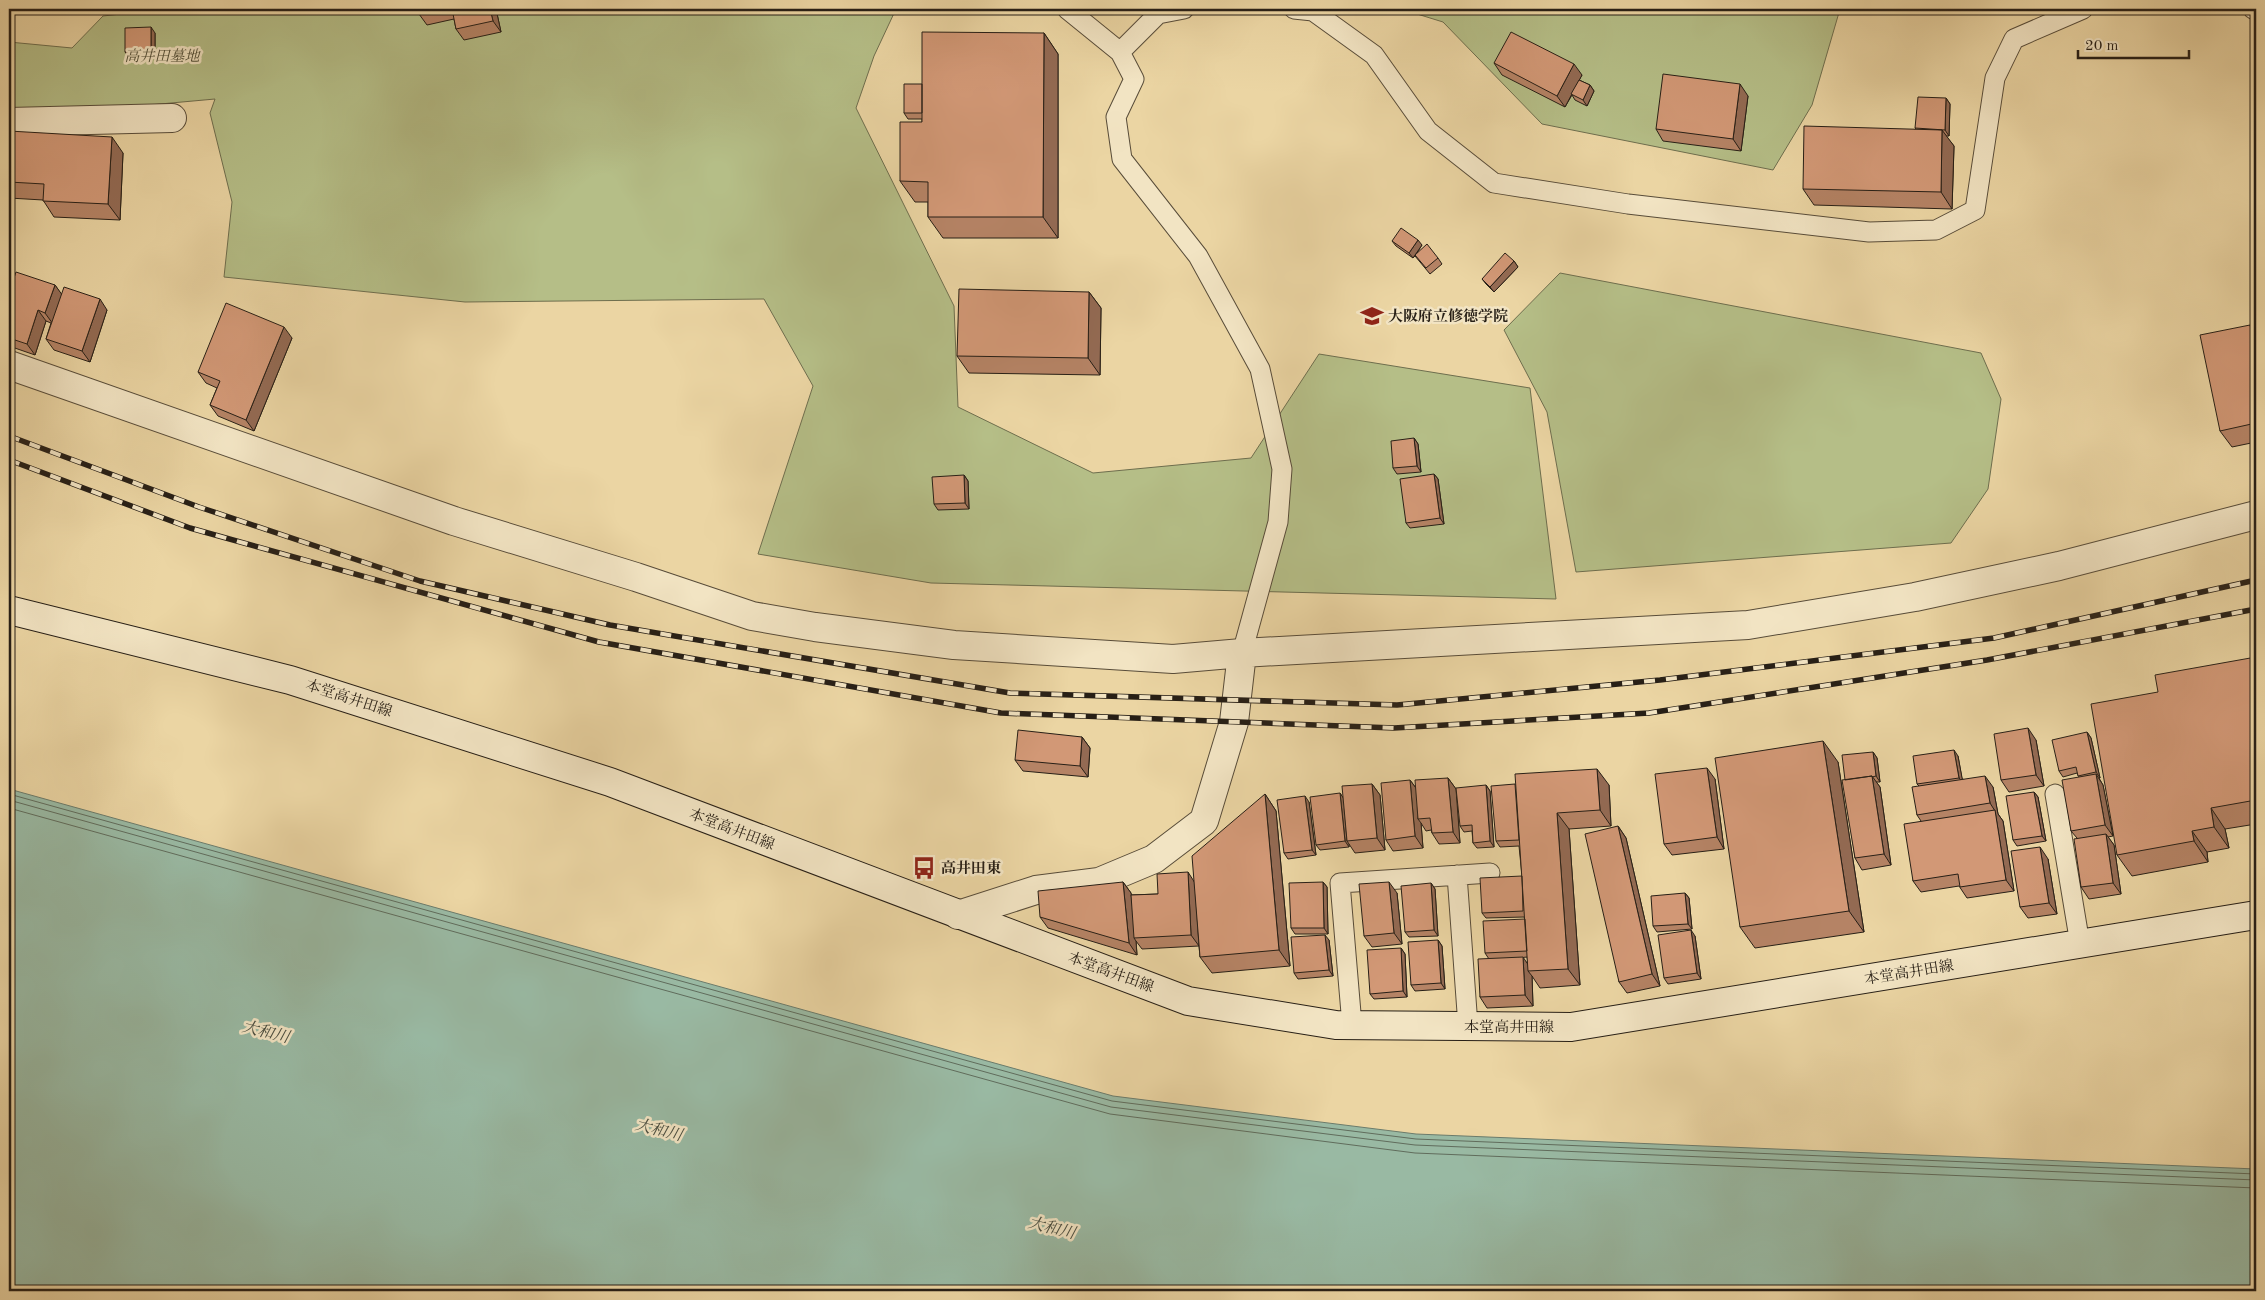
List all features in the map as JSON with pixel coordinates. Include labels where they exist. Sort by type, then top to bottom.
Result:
[{"type":"street","points":[[9,122],[172,118]]},
{"type":"street","points":[[9,365],[454,521],[636,577],[752,616],[815,627],[954,645],[1173,659],[1242,652],[1748,625],[1915,597],[2059,566],[2256,515]]},
{"type":"street","name":"本堂高井田線","points":[[9,610],[290,680],[610,782],[958,916],[1188,1001],[1336,1025],[1571,1027],[2256,915]]},
{"type":"street","points":[[958,916],[1036,890],[1099,882],[1154,859],[1204,821],[1234,722],[1242,652]]},
{"type":"lane","points":[[1067,9],[1120,52],[1134,79],[1116,117],[1122,159],[1198,256],[1260,369],[1282,469],[1278,522],[1242,652]]},
{"type":"lane","points":[[1120,52],[1158,14],[1184,9]]},
{"type":"lane","points":[[1294,9],[1313,11],[1374,55],[1428,131],[1494,183],[1628,204],[1869,232],[1936,230],[1975,210],[1995,78],[2014,39],[2083,9]]},
{"type":"lane","points":[[2055,794],[2080,944]]},
{"type":"lane","points":[[1352,1025],[1340,883],[1490,873]]},
{"type":"lane","points":[[1457,875],[1468,1026]]},
{"type":"green space","name":"高井田墓地","points":[[148,9],[896,9],[874,56],[856,108],[954,306],[958,407],[1093,473],[1251,458],[1319,354],[1530,388],[1556,599],[931,583],[758,554],[813,386],[764,299],[465,302],[224,277],[232,202],[210,113],[215,99],[17,117],[9,114],[9,42],[72,48],[103,16],[148,11]]},
{"type":"green space","points":[[1401,9],[1840,9],[1812,105],[1773,170],[1542,124],[1443,22]]},
{"type":"green space","points":[[1560,273],[1981,353],[2001,399],[1988,489],[1951,543],[1576,572],[1547,412],[1504,330]]},
{"type":"water","name":"大和川","points":[[9,789],[1113,1096],[1416,1134],[2256,1169],[2256,1291],[9,1291]]},
{"type":"building","points":[[418,9],[444,9],[419,14]]},
{"type":"building","points":[[452,9],[490,9],[493,21],[456,29]]},
{"type":"building","points":[[151,27],[151,51],[125,52],[125,28]]},
{"type":"building","points":[[922,32],[1044,33],[1043,217],[928,217],[928,182],[900,181],[900,122],[922,122]]},
{"type":"building","points":[[1511,32],[1574,64],[1557,96],[1494,63]]},
{"type":"building","points":[[1663,74],[1740,84],[1733,139],[1656,129]]},
{"type":"building","points":[[1579,80],[1590,85],[1583,100],[1571,94]]},
{"type":"building","points":[[904,84],[922,84],[922,113],[904,113]]},
{"type":"building","points":[[1918,97],[1946,98],[1945,130],[1915,128]]},
{"type":"building","points":[[1804,126],[1942,130],[1941,192],[1803,189]]},
{"type":"building","points":[[9,131],[112,137],[108,204],[43,201],[44,184],[9,182]]},
{"type":"building","points":[[1401,228],[1418,240],[1409,253],[1392,241]]},
{"type":"building","points":[[1427,244],[1438,258],[1426,268],[1415,255]]},
{"type":"building","points":[[1505,253],[1514,261],[1490,287],[1482,279]]},
{"type":"building","points":[[16,272],[55,285],[45,313],[38,310],[27,344],[9,338],[9,293]]},
{"type":"building","points":[[64,287],[100,299],[82,351],[46,339]]},
{"type":"building","points":[[959,289],[1089,292],[1088,358],[957,356]]},
{"type":"building","points":[[226,303],[284,327],[246,420],[210,405],[220,381],[198,372]]},
{"type":"building","points":[[2250,325],[2253,338],[2256,338],[2256,423],[2220,431],[2200,335]]},
{"type":"building","points":[[1414,438],[1417,466],[1393,468],[1391,441]]},
{"type":"building","points":[[1434,474],[1440,518],[1406,523],[1400,479]]},
{"type":"building","points":[[964,475],[965,503],[934,504],[932,477]]},
{"type":"building","points":[[2256,657],[2256,800],[2211,808],[2214,827],[2192,831],[2194,841],[2117,855],[2091,704],[2158,692],[2155,675]]},
{"type":"building","points":[[2028,728],[2036,775],[2001,780],[1994,734]]},
{"type":"building","points":[[1018,730],[1082,737],[1080,766],[1015,760]]},
{"type":"building","points":[[2087,732],[2096,772],[2078,776],[2076,767],[2059,771],[2052,740]]},
{"type":"building","points":[[1823,741],[1849,911],[1740,927],[1715,758]]},
{"type":"building","points":[[1954,750],[1959,778],[1917,784],[1913,756]]},
{"type":"building","points":[[1873,752],[1876,776],[1845,780],[1842,755]]},
{"type":"building","points":[[1707,768],[1717,837],[1664,844],[1655,774]]},
{"type":"building","points":[[1597,769],[1600,810],[1557,813],[1568,969],[1528,971],[1515,774]]},
{"type":"building","points":[[2096,774],[2105,825],[2071,831],[2062,780]]},
{"type":"building","points":[[1872,776],[1884,854],[1855,858],[1842,780]]},
{"type":"building","points":[[1985,776],[1990,803],[1917,815],[1912,787]]},
{"type":"building","points":[[1448,778],[1453,832],[1432,833],[1430,818],[1418,819],[1415,780]]},
{"type":"building","points":[[1410,780],[1415,836],[1386,840],[1381,783]]},
{"type":"building","points":[[1372,784],[1377,838],[1347,841],[1342,786]]},
{"type":"building","points":[[1515,784],[1519,840],[1496,841],[1491,786]]},
{"type":"building","points":[[1486,785],[1490,841],[1473,843],[1472,825],[1460,826],[1456,788]]},
{"type":"building","points":[[2034,792],[2042,836],[2013,840],[2006,796]]},
{"type":"building","points":[[1340,793],[1345,841],[1316,845],[1310,797]]},
{"type":"building","points":[[1265,794],[1279,950],[1200,957],[1192,856]]},
{"type":"building","points":[[1305,796],[1312,850],[1284,853],[1277,800]]},
{"type":"building","points":[[1995,810],[2006,880],[1960,887],[1958,874],[1913,881],[1904,824]]},
{"type":"building","points":[[1618,826],[1652,974],[1619,982],[1585,834]]},
{"type":"building","points":[[2106,834],[2113,883],[2081,887],[2074,839]]},
{"type":"building","points":[[2040,847],[2049,903],[2020,907],[2011,851]]},
{"type":"building","points":[[1188,872],[1191,935],[1134,938],[1131,895],[1158,894],[1157,874]]},
{"type":"building","points":[[1522,876],[1523,911],[1482,913],[1480,878]]},
{"type":"building","points":[[1123,882],[1129,943],[1040,917],[1038,891]]},
{"type":"building","points":[[1323,882],[1324,928],[1291,928],[1289,883]]},
{"type":"building","points":[[1389,882],[1394,933],[1364,936],[1359,884]]},
{"type":"building","points":[[1431,883],[1434,930],[1405,932],[1401,886]]},
{"type":"building","points":[[1685,893],[1688,924],[1653,926],[1651,896]]},
{"type":"building","points":[[1525,919],[1527,951],[1485,953],[1483,921]]},
{"type":"building","points":[[1691,930],[1697,973],[1664,978],[1658,935]]},
{"type":"building","points":[[1325,935],[1329,970],[1294,973],[1291,937]]},
{"type":"building","points":[[1438,940],[1441,983],[1411,985],[1408,942]]},
{"type":"building","points":[[1401,948],[1403,991],[1370,994],[1367,950]]},
{"type":"building","points":[[1523,957],[1525,995],[1480,997],[1478,959]]},
{"type":"railway","points":[[9,436],[199,507],[420,581],[610,625],[1010,693],[1397,705],[1660,680],[1994,638],[2256,580]]},
{"type":"railway","points":[[9,460],[190,528],[599,642],[1001,713],[1394,728],[1649,713],[1987,660],[2256,609]]},
{"type":"place","name":"大阪府立修徳学院","points":[[1372,316]]},
{"type":"place","name":"高井田東","points":[[924,868]]}]
